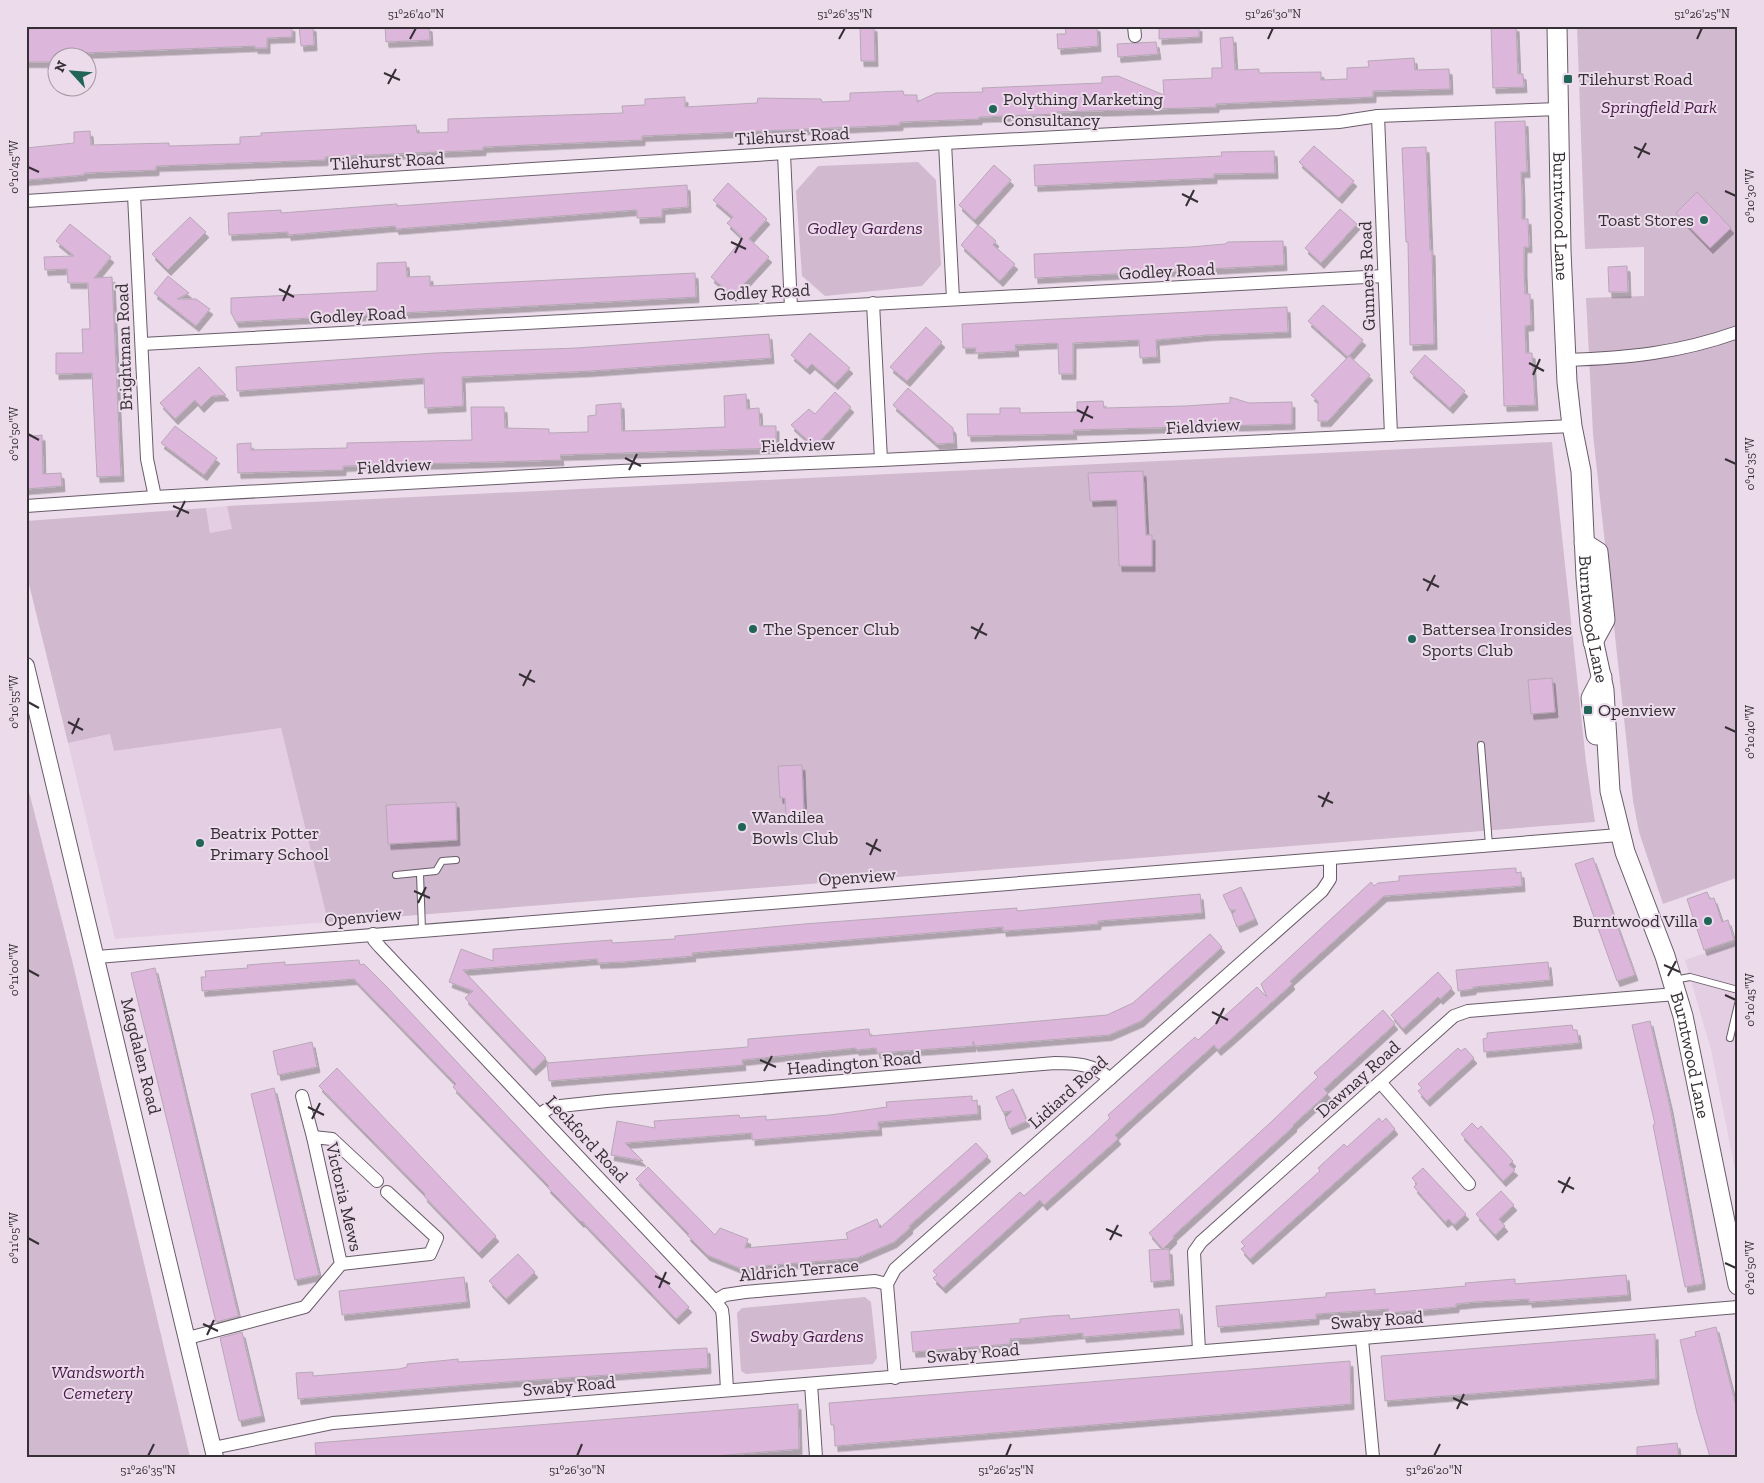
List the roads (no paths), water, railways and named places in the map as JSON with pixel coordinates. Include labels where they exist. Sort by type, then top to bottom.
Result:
[{"type":"main road","name":"Burntwood Lane","points":[[1558,26],[1566,360],[1572,426],[1581,471],[1584,544],[1598,552],[1605,620],[1593,642],[1602,677],[1609,754],[1610,791],[1620,834],[1683,1016],[1714,1160],[1738,1285]]},
{"type":"main road","points":[[1602,677],[1591,698],[1599,759],[1609,754]]},
{"type":"street","name":"Tilehurst Road","points":[[26,201],[945,143],[1339,122],[1378,116],[1559,109]]},
{"type":"street","name":"Gunners Road","points":[[1378,116],[1392,435]]},
{"type":"street","points":[[945,143],[953,299]]},
{"type":"street","points":[[784,154],[791,308]]},
{"type":"street","name":"Brightman Road","points":[[134,195],[147,458],[154,497]]},
{"type":"street","name":"Godley Road","points":[[142,344],[1384,276]]},
{"type":"street","points":[[874,303],[881,460]]},
{"type":"street","points":[[1566,360],[1662,354],[1706,344],[1738,332]]},
{"type":"street","name":"Fieldview","points":[[26,506],[154,497],[772,463],[881,460],[1572,426]]},
{"type":"street","name":"Magdalen Road","points":[[26,666],[214,1453]]},
{"type":"street","name":"Openview","points":[[97,957],[1330,859],[1620,834]]},
{"type":"street","name":"Lidiard Road","points":[[887,1284],[895,1269],[1322,891],[1330,879],[1330,859]]},
{"type":"street","name":"Leckford Road","points":[[373,934],[374,941],[716,1301],[723,1318],[727,1390]]},
{"type":"street","name":"Dawnay Road","points":[[1199,1352],[1194,1252],[1201,1242],[1460,1012],[1674,987]]},
{"type":"street","name":"Headington Road","points":[[540,1114],[551,1107],[598,1102],[1055,1063],[1079,1064],[1102,1072],[1110,1079]]},
{"type":"street","points":[[1380,1082],[1469,1184]]},
{"type":"street","name":"Victoria Mews","points":[[302,1096],[341,1264]]},
{"type":"street","name":"Victoria Mews","points":[[313,1137],[332,1139],[377,1182]]},
{"type":"street","name":"Victoria Mews","points":[[188,1338],[305,1307],[341,1264],[430,1254],[437,1238],[387,1192]]},
{"type":"street","name":"Aldrich Terrace","points":[[716,1301],[725,1295],[745,1292],[876,1281],[887,1284]]},
{"type":"street","points":[[887,1284],[895,1378]]},
{"type":"street","name":"Swaby Road","points":[[214,1453],[333,1423],[1738,1307]]},
{"type":"street","points":[[1362,1339],[1373,1457]]},
{"type":"street","points":[[811,1384],[816,1457]]},
{"type":"lane","points":[[1481,745],[1489,845]]},
{"type":"lane","points":[[396,875],[436,871],[442,862],[456,860]]},
{"type":"lane","points":[[420,874],[422,930]]},
{"type":"lane","points":[[1674,987],[1690,978],[1737,989]]},
{"type":"lane","points":[[1730,1038],[1738,1004]]},
{"type":"place","name":"Tilehurst Road","points":[[1568,79]]},
{"type":"place","name":"Polything Marketing Consultancy","points":[[993,109]]},
{"type":"place","name":"Toast Stores","points":[[1704,220]]},
{"type":"place","name":"The Spencer Club","points":[[753,629]]},
{"type":"place","name":"Battersea Ironsides Sports Club","points":[[1412,639]]},
{"type":"place","name":"Openview","points":[[1588,710]]},
{"type":"place","name":"Wandilea Bowls Club","points":[[742,827]]},
{"type":"place","name":"Beatrix Potter Primary School","points":[[200,843]]},
{"type":"place","name":"Burntwood Villa","points":[[1708,921]]},
{"type":"park label","name":"Springfield Park","points":[[1659,107]]},
{"type":"park label","name":"Godley Gardens","points":[[865,228]]},
{"type":"park label","name":"Swaby Gardens","points":[[807,1336]]},
{"type":"park label","name":"Wandsworth Cemetery","points":[[98,1382]]}]
